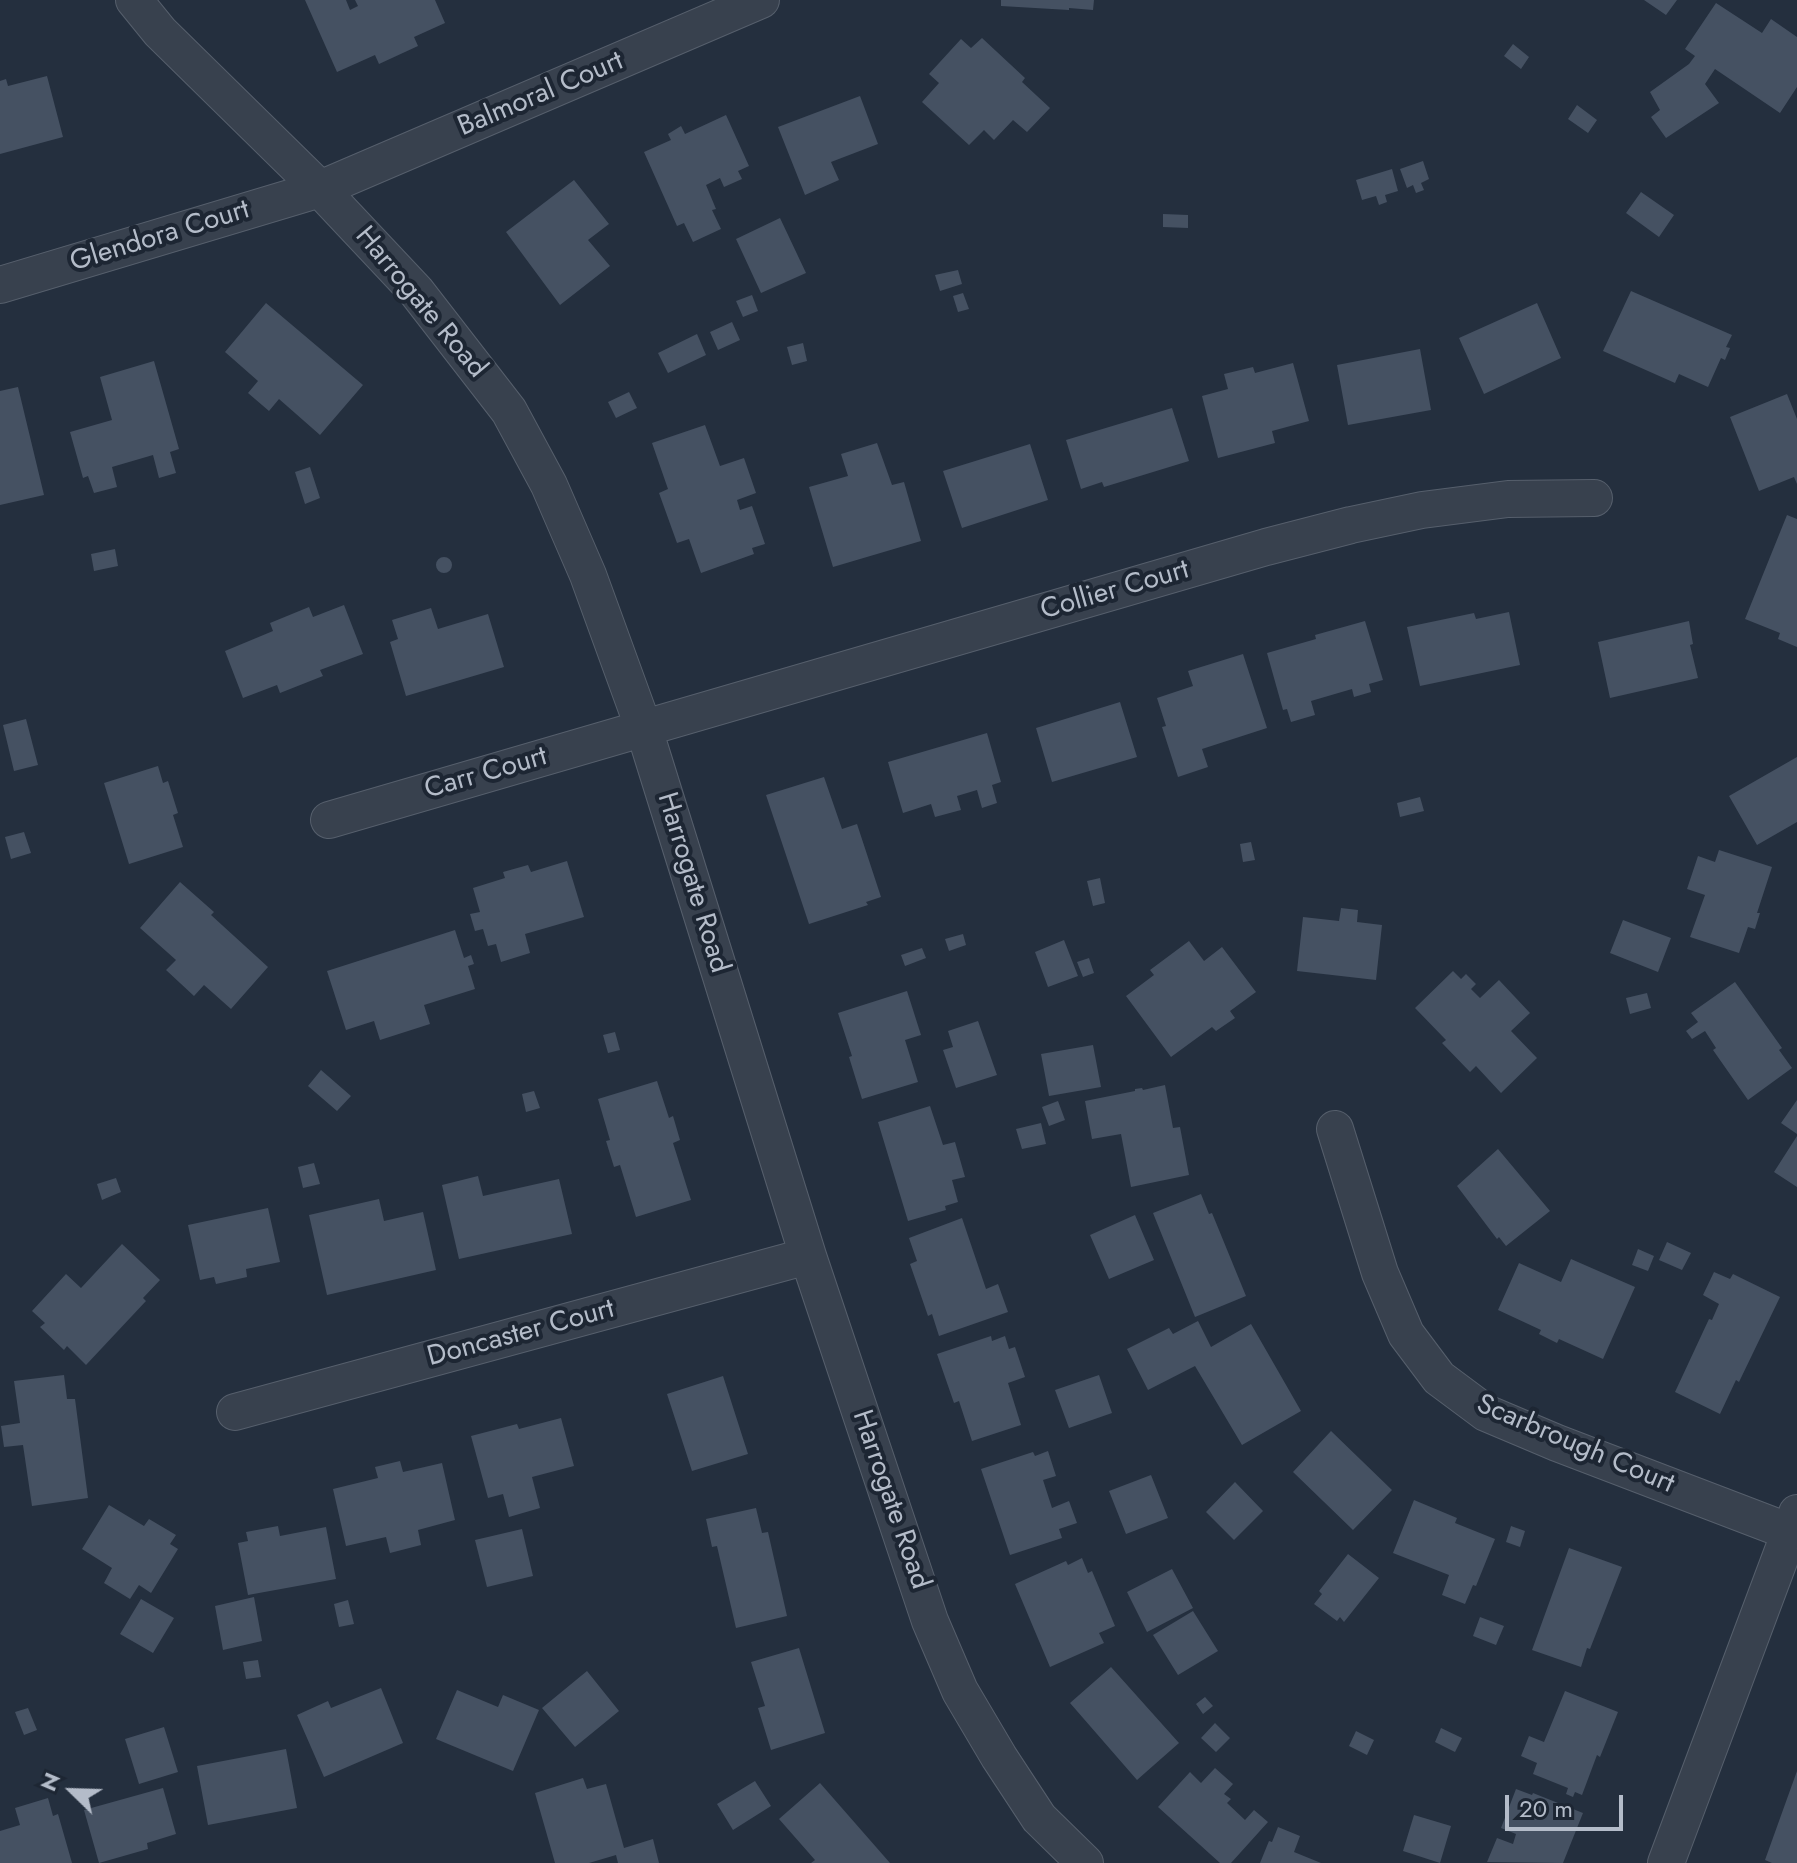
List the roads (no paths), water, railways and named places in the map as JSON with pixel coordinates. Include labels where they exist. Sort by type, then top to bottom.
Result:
[{"type":"street","name":"Harrogate Road","points":[[134,0],[160,32],[320,189],[416,291],[509,411],[549,485],[588,575],[644,729],[808,1256],[930,1621],[960,1691],[999,1757],[1039,1818],[1085,1863]]},
{"type":"street","name":"Balmoral Court","points":[[320,189],[761,0]]},
{"type":"street","name":"Glendora Court","points":[[0,285],[320,189]]},
{"type":"street","name":"Collier Court","points":[[644,729],[1266,547],[1351,525],[1422,510],[1508,499],[1594,498]]},
{"type":"street","name":"Carr Court","points":[[329,820],[644,729]]},
{"type":"street","name":"Scarbrough Court","points":[[1335,1129],[1380,1273],[1400,1322],[1439,1378],[1486,1413],[1557,1443],[1793,1523]]},
{"type":"street","name":"Doncaster Court","points":[[235,1412],[808,1256]]},
{"type":"street","points":[[1666,1863],[1793,1523]]}]
